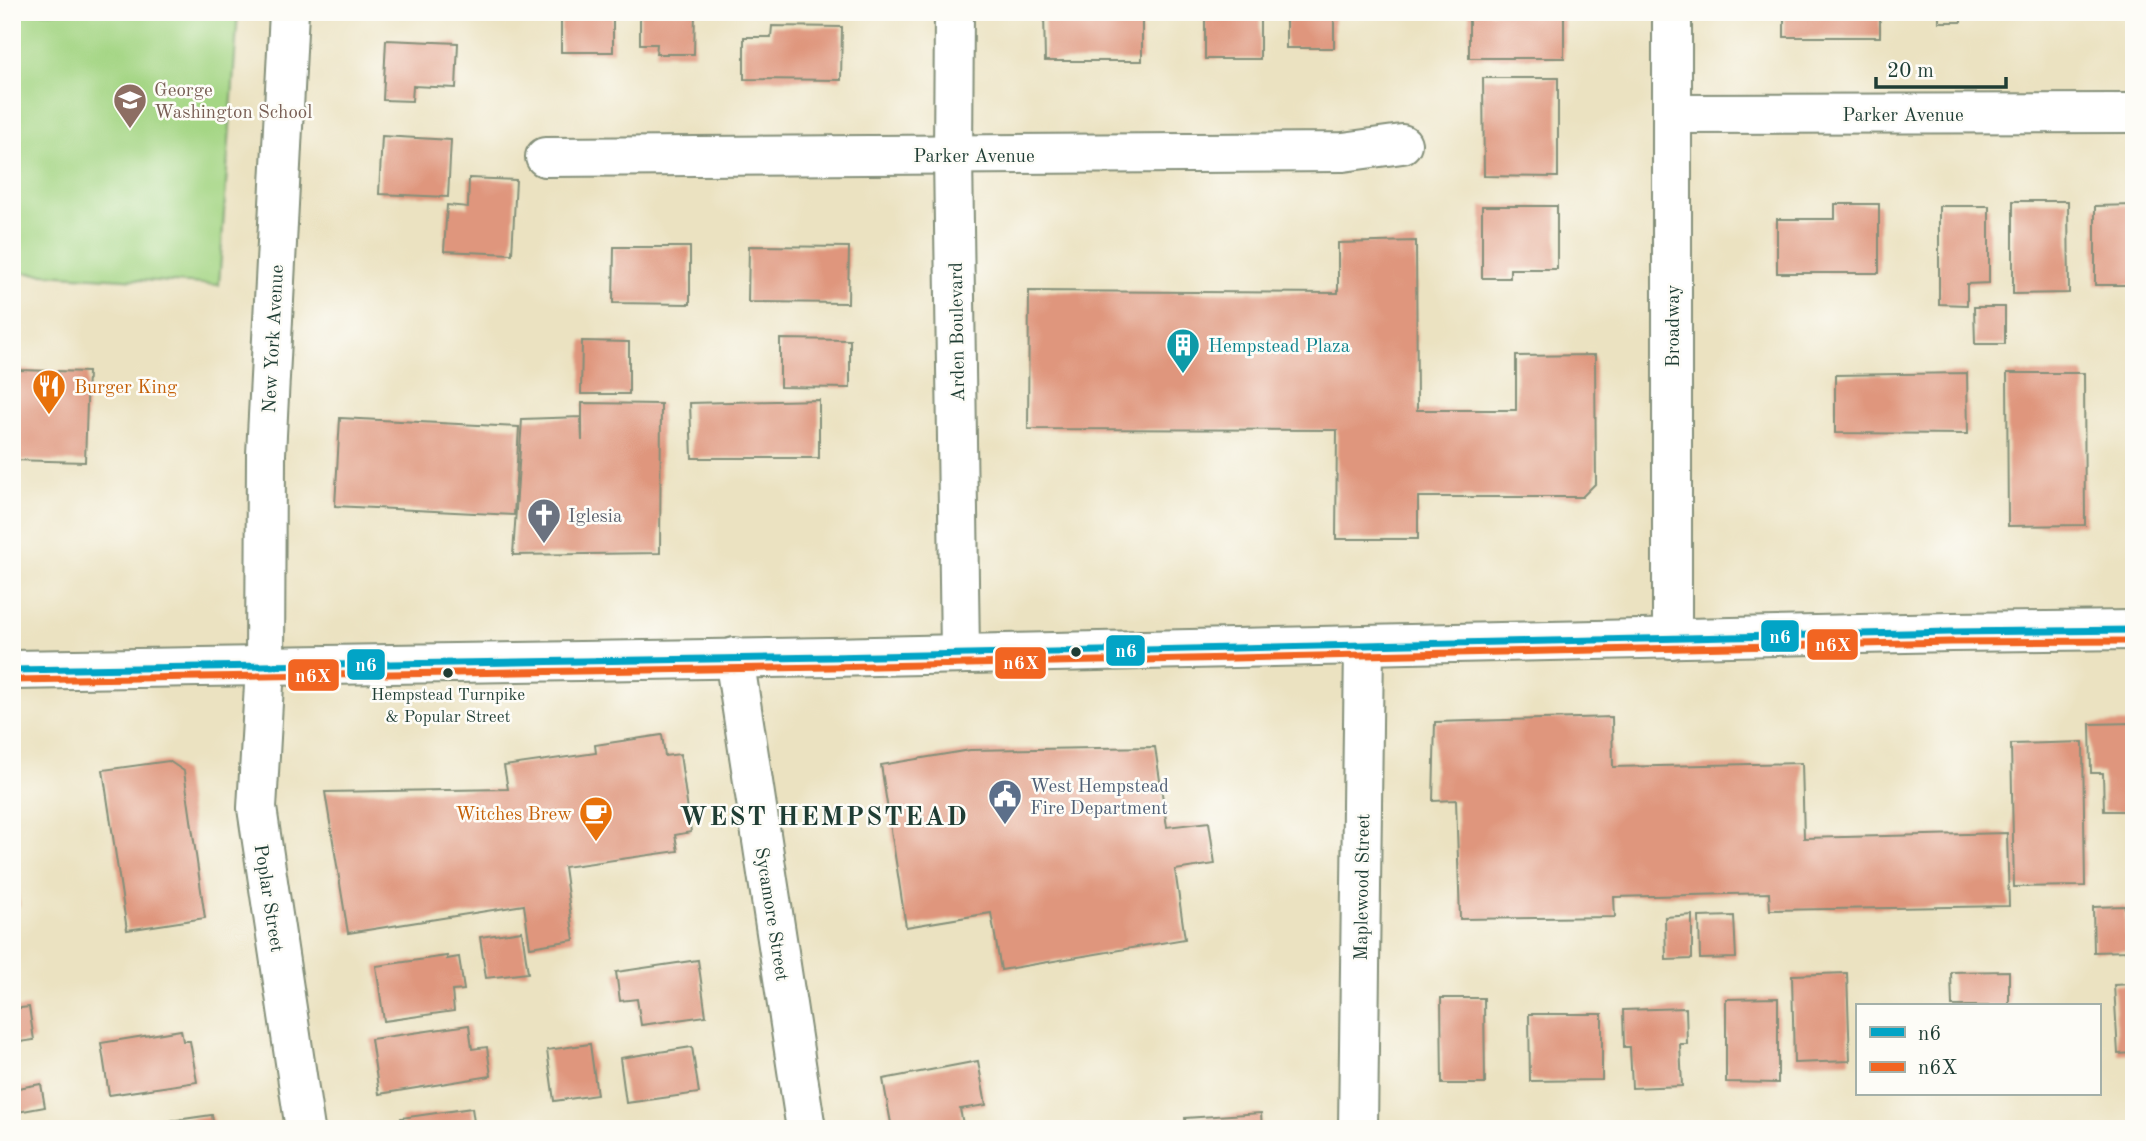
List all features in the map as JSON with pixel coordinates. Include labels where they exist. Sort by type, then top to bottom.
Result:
[{"type":"street","name":"New York Avenue","points":[[265,667],[266,454],[289,12]]},
{"type":"street","name":"Arden Boulevard","points":[[954,12],[953,155],[960,652]]},
{"type":"street","name":"Broadway","points":[[1672,12],[1672,639]]},
{"type":"street","name":"Parker Avenue","points":[[1672,114],[2134,113]]},
{"type":"street","name":"Parker Avenue","points":[[545,158],[1343,152],[1402,144]]},
{"type":"street","points":[[12,670],[2134,630]]},
{"type":"street","name":"Maplewood Street","points":[[1357,1129],[1364,645]]},
{"type":"street","name":"Sycamore Street","points":[[734,657],[806,1129]]},
{"type":"street","name":"Poplar Street","points":[[265,667],[257,807],[305,1129]]},
{"type":"green space","name":"George Washington School","points":[[12,12],[238,12],[219,285],[12,272]]},
{"type":"building","points":[[561,12],[613,12],[613,52],[561,52]]},
{"type":"building","points":[[640,12],[695,12],[694,54],[656,54],[657,44],[640,44]]},
{"type":"building","points":[[1044,12],[1142,12],[1142,61],[1045,61]]},
{"type":"building","points":[[1205,12],[1260,12],[1260,59],[1205,59]]},
{"type":"building","points":[[1286,12],[1334,12],[1334,48],[1286,48]]},
{"type":"building","points":[[1469,12],[1564,12],[1564,58],[1469,58]]},
{"type":"building","points":[[1784,12],[1880,12],[1880,37],[1784,37]]},
{"type":"building","points":[[1939,12],[1961,12],[1961,22],[1939,22]]},
{"type":"building","points":[[772,26],[842,27],[841,80],[744,79],[744,37],[771,37]]},
{"type":"building","points":[[386,40],[458,43],[456,88],[413,86],[412,101],[383,100]]},
{"type":"building","points":[[1483,78],[1558,78],[1558,177],[1484,176]]},
{"type":"building","points":[[382,136],[451,140],[448,197],[379,194]]},
{"type":"building","points":[[469,178],[516,180],[512,254],[444,251],[447,205],[468,207]]},
{"type":"building","points":[[2013,201],[2068,201],[2069,293],[2013,294]]},
{"type":"building","points":[[1835,204],[1879,204],[1879,273],[1777,273],[1777,219],[1835,219]]},
{"type":"building","points":[[2134,205],[2134,285],[2095,285],[2095,206]]},
{"type":"building","points":[[1482,206],[1557,206],[1557,269],[1510,269],[1510,278],[1482,278]]},
{"type":"building","points":[[1939,206],[1989,206],[1989,283],[1967,284],[1967,305],[1939,304]]},
{"type":"building","points":[[1416,241],[1417,410],[1516,410],[1516,356],[1595,355],[1596,483],[1582,497],[1418,497],[1418,539],[1336,539],[1337,430],[1028,429],[1029,291],[1338,293],[1338,243]]},
{"type":"building","points":[[749,246],[849,247],[848,303],[748,302]]},
{"type":"building","points":[[614,247],[690,247],[690,304],[613,303]]},
{"type":"building","points":[[1974,307],[2005,307],[2005,344],[1975,344]]},
{"type":"building","points":[[780,339],[850,340],[850,388],[780,387]]},
{"type":"building","points":[[582,341],[629,342],[629,394],[581,394]]},
{"type":"building","name":"Burger King","points":[[12,361],[20,361],[19,370],[88,372],[85,462],[12,460]]},
{"type":"building","points":[[1967,373],[1968,434],[1835,433],[1835,375]]},
{"type":"building","points":[[2007,373],[2084,373],[2085,525],[2008,526]]},
{"type":"building","points":[[819,400],[819,458],[692,458],[690,403]]},
{"type":"building","points":[[582,403],[661,404],[660,553],[513,555],[522,419],[581,417],[582,441]]},
{"type":"building","points":[[340,418],[519,427],[514,515],[335,506]]},
{"type":"building","points":[[1612,717],[1613,767],[1802,763],[1804,838],[2007,833],[2009,906],[1770,910],[1769,893],[1614,897],[1615,917],[1460,919],[1456,800],[1433,801],[1435,722]]},
{"type":"building","points":[[2134,723],[2134,811],[2104,811],[2103,773],[2091,773],[2090,724]]},
{"type":"building","points":[[662,735],[665,756],[680,754],[691,832],[675,835],[678,851],[564,867],[574,940],[530,947],[524,905],[348,933],[325,792],[508,789],[504,766],[596,753],[595,745]]},
{"type":"building","points":[[2083,742],[2085,886],[2014,887],[2011,744]]},
{"type":"building","points":[[1155,747],[1167,827],[1209,822],[1215,864],[1175,870],[1185,939],[1001,970],[991,913],[906,927],[881,765],[970,750]]},
{"type":"building","points":[[169,761],[184,771],[205,918],[127,930],[103,770]]},
{"type":"building","points":[[12,859],[20,906],[12,907]]},
{"type":"building","points":[[2125,906],[2126,951],[2094,952],[2093,907]]},
{"type":"building","points":[[1692,915],[1692,959],[1666,960],[1665,917]]},
{"type":"building","points":[[1734,916],[1736,958],[1700,959],[1699,917]]},
{"type":"building","points":[[522,931],[528,973],[486,978],[480,937]]},
{"type":"building","points":[[447,956],[447,959],[459,957],[464,990],[452,991],[454,1011],[384,1021],[376,966]]},
{"type":"building","points":[[698,960],[706,1016],[641,1025],[637,999],[620,1001],[616,972]]},
{"type":"building","points":[[2009,971],[2009,1004],[1952,1004],[1951,972]]},
{"type":"building","points":[[1847,973],[1850,1061],[1794,1063],[1792,975]]},
{"type":"building","points":[[2134,984],[2134,1053],[2118,1054],[2114,985]]},
{"type":"building","points":[[1441,998],[1484,998],[1485,1084],[1442,1084]]},
{"type":"building","points":[[1778,998],[1778,1083],[1726,1082],[1726,999]]},
{"type":"building","points":[[29,1007],[34,1040],[12,1043],[12,1009]]},
{"type":"building","points":[[1686,1008],[1687,1044],[1680,1044],[1682,1086],[1632,1088],[1630,1047],[1624,1047],[1623,1010]]},
{"type":"building","points":[[1529,1014],[1602,1014],[1602,1080],[1530,1081]]},
{"type":"building","points":[[469,1025],[472,1049],[487,1047],[491,1076],[379,1094],[371,1039]]},
{"type":"building","points":[[181,1030],[183,1041],[190,1041],[197,1082],[109,1095],[101,1043]]},
{"type":"building","points":[[590,1044],[597,1095],[554,1101],[547,1050]]},
{"type":"building","points":[[692,1047],[699,1093],[626,1103],[620,1058]]},
{"type":"building","points":[[978,1061],[986,1105],[960,1109],[964,1129],[892,1129],[883,1079]]},
{"type":"building","points":[[41,1084],[45,1107],[12,1113],[12,1089]]},
{"type":"building","points":[[472,1108],[475,1129],[403,1129],[401,1118]]},
{"type":"building","points":[[1261,1113],[1262,1129],[1186,1129],[1185,1118]]},
{"type":"building","points":[[212,1115],[214,1129],[127,1129],[127,1127]]},
{"type":"transit line","name":"n6","points":[[12,670],[830,657],[2134,630]]},
{"type":"transit line","name":"n6X","points":[[12,680],[830,667],[1951,642],[2134,641]]},
{"type":"place","name":"George Washington School","points":[[130,130]]},
{"type":"place","name":"Hempstead Plaza","points":[[1183,375]]},
{"type":"place","name":"Burger King","points":[[49,416]]},
{"type":"place","name":"Iglesia","points":[[544,545]]},
{"type":"place","name":"Hempstead Turnpike & Popular Street","points":[[448,673]]},
{"type":"place","name":"West Hempstead Fire Department","points":[[1005,826]]},
{"type":"place","name":"Witches Brew","points":[[596,843]]},
{"type":"district","name":"WEST HEMPSTEAD","points":[[824,816]]}]
